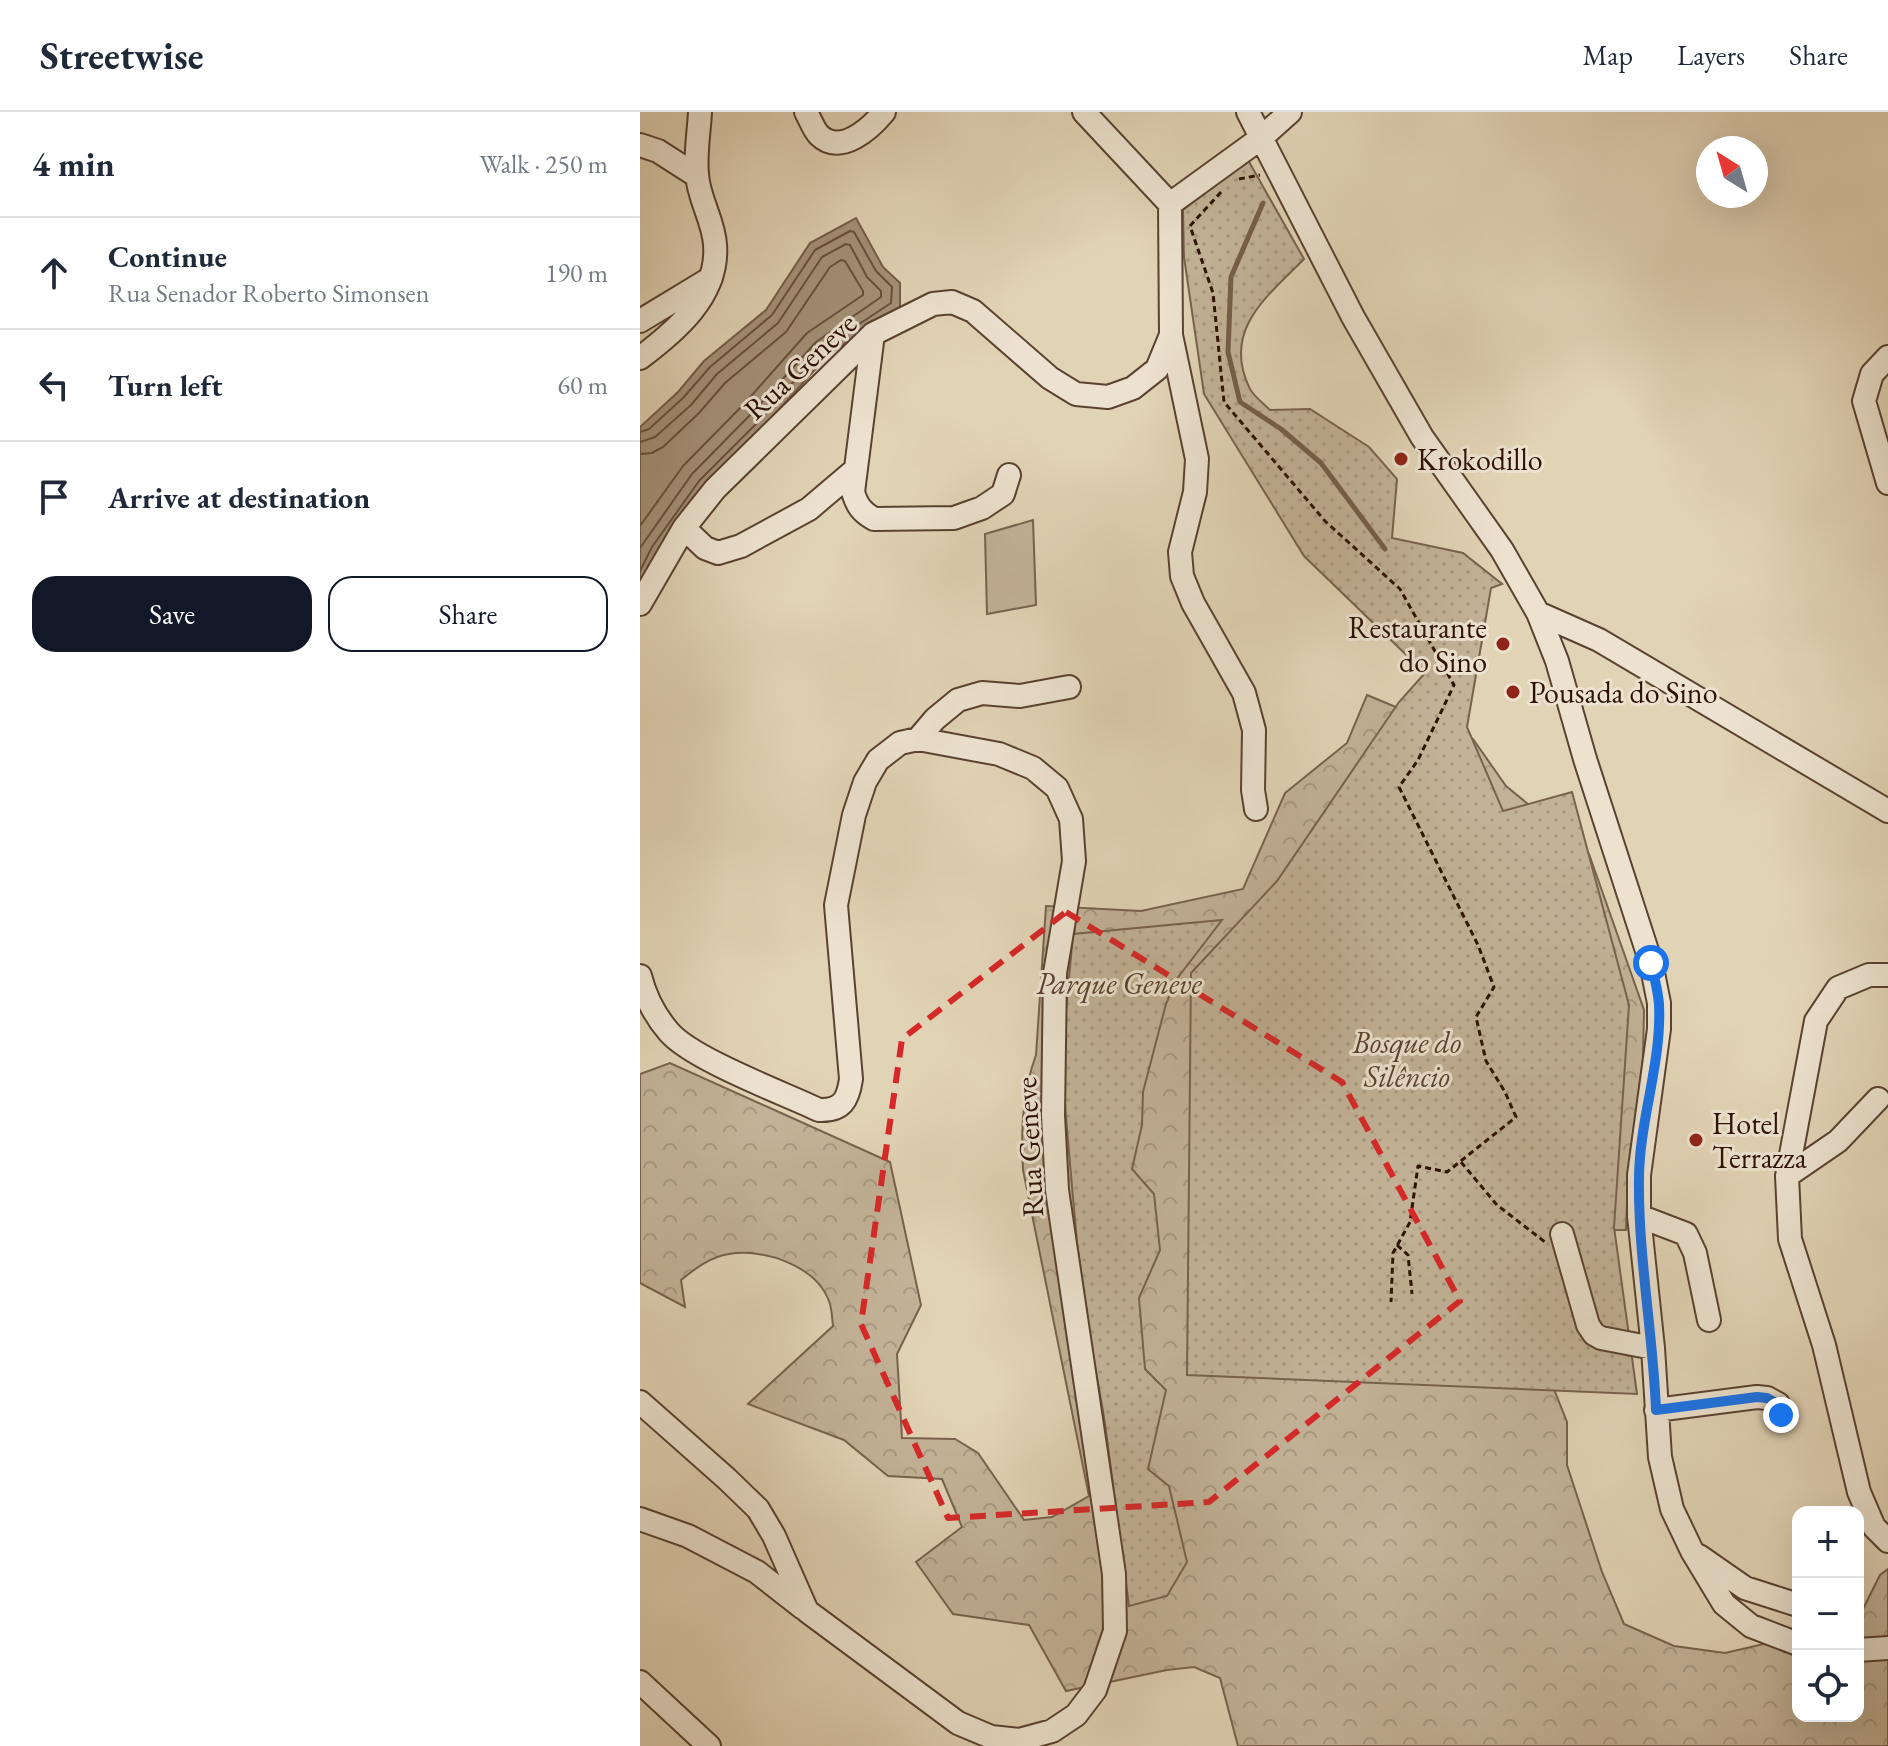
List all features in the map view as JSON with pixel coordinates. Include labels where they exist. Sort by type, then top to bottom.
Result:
[{"type":"street","points":[[640,358],[667,338],[699,303],[713,277],[716,246],[697,176],[700,112]]},
{"type":"street","points":[[806,112],[819,135],[837,143],[853,139],[874,125],[884,112]]},
{"type":"street","points":[[1084,112],[1170,204],[1261,138],[1290,112]]},
{"type":"street","points":[[1248,112],[1353,317],[1422,437],[1502,550],[1538,613],[1557,661],[1651,963],[1659,1003],[1659,1029],[1639,1175],[1639,1216],[1653,1348],[1660,1457],[1672,1509],[1692,1551],[1724,1604],[1751,1626],[1792,1642]]},
{"type":"street","points":[[640,145],[658,151],[697,176]]},
{"type":"street","name":"Rua Geneve","points":[[640,604],[684,528],[715,489],[873,334],[933,304],[952,302],[973,311],[1050,378],[1076,394],[1108,397],[1133,388],[1157,369],[1171,335],[1170,204]]},
{"type":"street","points":[[640,321],[713,277]]},
{"type":"street","points":[[873,334],[853,492],[863,512],[874,519],[954,518],[982,508],[1003,494],[1009,475]]},
{"type":"street","points":[[1171,335],[1197,459],[1195,492],[1180,552],[1182,576],[1193,603],[1244,693],[1254,730],[1253,790],[1256,809]]},
{"type":"street","points":[[1888,357],[1872,374],[1864,401],[1888,483]]},
{"type":"street","points":[[684,528],[705,548],[718,553],[741,546],[809,509],[855,470]]},
{"type":"street","points":[[1538,613],[1599,640],[1888,811]]},
{"type":"street","points":[[640,976],[645,995],[669,1033],[700,1054],[819,1110],[831,1111],[843,1105],[851,1079],[836,905],[844,857],[865,782],[878,760],[900,743],[918,739],[958,700],[982,693],[1020,696],[1069,687]]},
{"type":"street","name":"Rua Geneve","points":[[640,1402],[758,1509],[774,1536],[807,1611],[958,1723],[991,1737],[1019,1740],[1052,1731],[1076,1715],[1095,1690],[1115,1631],[1114,1574],[1057,1190],[1053,1115],[1055,973],[1074,861],[1071,819],[1057,788],[1033,768],[999,754],[918,739]]},
{"type":"street","points":[[1888,975],[1869,975],[1838,988],[1816,1021],[1787,1176],[1790,1239],[1824,1345],[1859,1492],[1874,1527],[1888,1541]]},
{"type":"street","points":[[1787,1176],[1838,1141],[1878,1099]]},
{"type":"street","points":[[1639,1216],[1686,1234],[1695,1253],[1709,1320]]},
{"type":"street","points":[[1562,1234],[1588,1325],[1594,1334],[1653,1348]]},
{"type":"street","points":[[1656,1410],[1757,1397],[1778,1404],[1781,1415]]},
{"type":"street","points":[[640,1519],[688,1536],[757,1572],[807,1611]]},
{"type":"street","points":[[1692,1551],[1745,1588],[1792,1603]]},
{"type":"street","points":[[1864,1650],[1888,1648]]},
{"type":"street","points":[[640,1682],[709,1746]]},
{"type":"path","points":[[1232,180],[1279,172]]},
{"type":"path","points":[[1221,191],[1190,226],[1213,293],[1224,402],[1325,521],[1400,589],[1454,685],[1418,760],[1399,787],[1478,945],[1494,987],[1476,1017],[1486,1061],[1516,1117],[1447,1172],[1418,1166],[1410,1222],[1393,1253],[1391,1302]]},
{"type":"path","points":[[1461,1162],[1497,1205],[1546,1243],[1562,1234]]},
{"type":"path","points":[[1397,1245],[1408,1255],[1412,1294]]},
{"type":"highlighted area","points":[[1066,912],[1342,1082],[1460,1301],[1209,1502],[948,1518],[861,1324],[902,1039]]},
{"type":"green space","name":"Bosque do Silêncio","points":[[1248,160],[1304,259],[1264,300],[1245,331],[1241,348],[1242,366],[1250,390],[1270,410],[1310,409],[1369,447],[1397,479],[1392,538],[1463,553],[1502,584],[1491,588],[1467,727],[1503,811],[1572,792],[1629,1005],[1614,1227],[1637,1394],[1187,1375],[1191,973],[1277,881],[1399,702],[1425,673],[1304,556],[1204,394],[1184,257],[1183,210]]},
{"type":"green space","points":[[1033,520],[1036,605],[987,614],[985,534]]},
{"type":"green space","points":[[1367,695],[1473,739],[1506,786],[1589,854],[1644,1010],[1643,1058],[1628,1180],[1626,1230],[1571,1230],[1526,1319],[1567,1422],[1567,1465],[1602,1572],[1624,1624],[1674,1646],[1725,1653],[1792,1637],[1792,1722],[1864,1722],[1864,1607],[1880,1575],[1888,1569],[1888,1746],[1238,1746],[1220,1678],[1194,1667],[1066,1691],[1029,1625],[953,1614],[916,1562],[962,1527],[942,1479],[888,1476],[844,1440],[748,1404],[833,1326],[829,1301],[813,1278],[773,1257],[743,1253],[716,1258],[681,1280],[685,1307],[640,1283],[640,1074],[670,1063],[890,1162],[921,1305],[897,1354],[902,1438],[955,1439],[978,1453],[1024,1520],[1052,1517],[1089,1496],[1023,1170],[1024,1112],[1036,1055],[1046,906],[1141,911],[1243,889],[1285,793],[1347,743]]},
{"type":"green space","name":"Parque Geneve","points":[[1222,920],[1176,980],[1166,1004],[1143,1092],[1142,1125],[1132,1169],[1154,1194],[1160,1250],[1139,1298],[1145,1369],[1166,1390],[1148,1469],[1169,1486],[1187,1562],[1167,1596],[1129,1606],[1077,1243],[1066,1118],[1062,1056],[1073,934]]},
{"type":"water","points":[[856,218],[883,267],[900,283],[900,307],[829,354],[766,424],[640,588],[640,427],[678,392],[704,361],[766,310],[810,243]]},
{"type":"waterway","points":[[1263,203],[1231,277],[1228,352],[1240,402],[1281,429],[1321,463],[1385,549]]},
{"type":"place","name":"Krokodillo","points":[[1401,459]]},
{"type":"place","name":"Restaurante do Sino","points":[[1503,644]]},
{"type":"place","name":"Pousada do Sino","points":[[1513,692]]},
{"type":"place","name":"Hotel Terrazza","points":[[1696,1140]]},
{"type":"route","points":[[1651,963],[1659,1003],[1659,1029],[1639,1175],[1639,1216],[1653,1348],[1656,1410],[1757,1397],[1778,1404],[1781,1415]]}]
